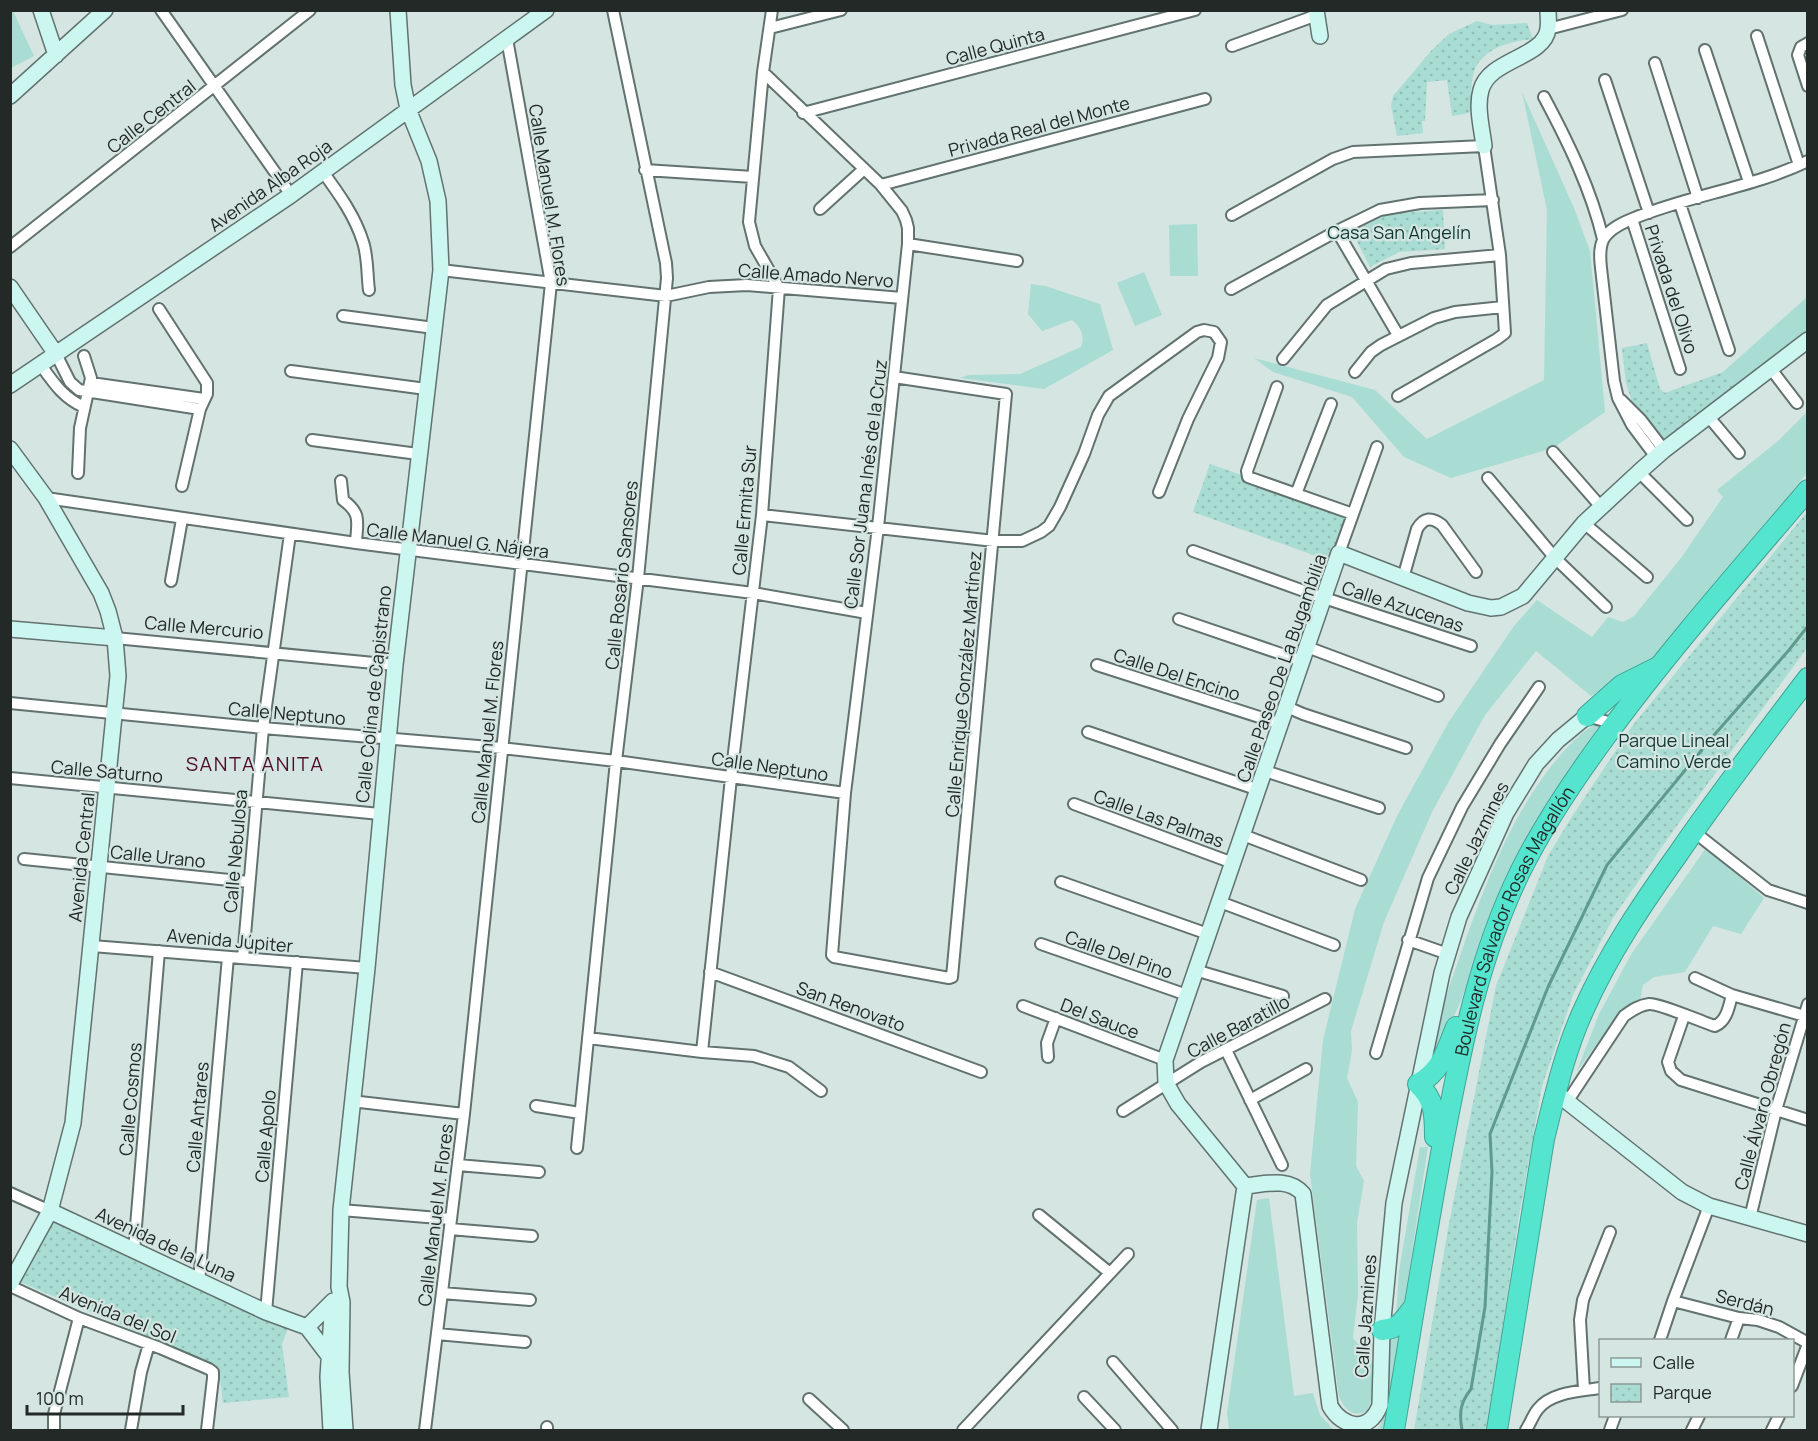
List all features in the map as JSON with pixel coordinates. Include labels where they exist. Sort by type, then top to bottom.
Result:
[{"type":"highway","name":"Boulevard Salvador Rosas Magallón","points":[[1394,1431],[1414,1306],[1463,1037],[1488,950],[1521,870],[1567,789],[1658,667],[1808,490]]},
{"type":"highway","points":[[1587,716],[1622,685],[1658,667]]},
{"type":"highway","points":[[1497,1431],[1544,1139],[1561,1097],[1571,1039],[1597,981],[1617,944],[1693,831],[1808,678]]},
{"type":"highway","points":[[1435,1187],[1436,1116],[1431,1100],[1418,1084],[1433,1074],[1443,1059],[1488,950]]},
{"type":"highway","points":[[1382,1330],[1399,1326],[1414,1306]]},
{"type":"street","points":[[40,10],[56,55]]},
{"type":"street","points":[[10,96],[105,10]]},
{"type":"street","points":[[160,10],[291,195]]},
{"type":"street","name":"Calle Central","points":[[10,247],[310,10]]},
{"type":"street","name":"Calle Colina de Capistrano","points":[[345,1431],[335,1357],[341,1210],[367,968],[387,738],[441,270],[438,201],[429,161],[408,110],[403,85],[398,10]]},
{"type":"street","name":"Avenida Alba Roja","points":[[10,384],[291,195],[546,10]]},
{"type":"street","name":"Calle Rosario Sansores","points":[[577,1148],[666,296],[666,263],[613,10]]},
{"type":"street","points":[[772,10],[763,72],[749,222],[754,246],[779,288]]},
{"type":"street","points":[[770,28],[841,10]]},
{"type":"street","name":"Calle Quinta","points":[[803,112],[1195,10]]},
{"type":"street","points":[[1398,396],[1501,336],[1505,328],[1500,255],[1484,146],[1481,89],[1491,74],[1542,42],[1548,29],[1548,10]]},
{"type":"street","points":[[1548,29],[1622,10]]},
{"type":"street","points":[[1232,46],[1317,13],[1320,36]]},
{"type":"street","points":[[1603,239],[1613,229],[1632,219],[1803,163],[1757,36]]},
{"type":"street","name":"Calle Manuel M. Flores","points":[[425,1431],[464,1114],[551,283],[507,39]]},
{"type":"street","points":[[1808,43],[1801,47],[1798,55],[1808,86]]},
{"type":"street","points":[[1705,50],[1749,182]]},
{"type":"street","points":[[1655,63],[1698,198]]},
{"type":"street","name":"Calle Sor Juana Inés de la Cruz","points":[[763,72],[881,185],[898,206],[908,228],[903,298],[878,527],[845,793],[832,957]]},
{"type":"street","points":[[1605,80],[1649,213]]},
{"type":"street","points":[[1544,97],[1571,148],[1599,221],[1603,239],[1600,254],[1601,268],[1618,398],[1641,420],[1660,453]]},
{"type":"street","name":"Privada Real del Monte","points":[[881,185],[1205,99]]},
{"type":"street","points":[[1232,215],[1334,159],[1353,152],[1484,146]]},
{"type":"street","points":[[820,209],[864,169]]},
{"type":"street","points":[[645,170],[753,177]]},
{"type":"street","points":[[323,172],[354,219],[364,244],[369,290]]},
{"type":"street","points":[[1231,290],[1337,231],[1380,210],[1398,206],[1493,200]]},
{"type":"street","points":[[1680,204],[1729,350]]},
{"type":"street","name":"Privada del Olivo","points":[[1632,219],[1680,369]]},
{"type":"street","points":[[1337,231],[1398,335]]},
{"type":"street","points":[[908,244],[1017,261]]},
{"type":"street","points":[[1283,360],[1327,305],[1366,280],[1398,265],[1500,255]]},
{"type":"street","name":"Calle Amado Nervo","points":[[441,270],[666,296],[710,287],[737,285],[903,298]]},
{"type":"street","points":[[10,287],[56,354],[74,386],[79,390],[89,388],[202,404]]},
{"type":"street","name":"Calle Ermita Sur","points":[[702,1052],[762,515],[779,288]]},
{"type":"street","points":[[1355,372],[1371,352],[1398,335],[1444,314],[1503,307]]},
{"type":"street","points":[[159,309],[205,378],[207,388],[182,486]]},
{"type":"street","points":[[343,316],[434,328]]},
{"type":"street","points":[[762,515],[994,541],[1022,541],[1049,526],[1060,507],[1084,454],[1098,415],[1109,396],[1197,332],[1204,330],[1214,332],[1221,342],[1218,357],[1188,419],[1159,492]]},
{"type":"street","name":"Calle Paseo De La Bugambilia","points":[[1166,1083],[1166,1060],[1186,995],[1259,790],[1339,553],[1468,603],[1491,608],[1513,603],[1522,596],[1584,523],[1660,453],[1808,340]]},
{"type":"street","points":[[78,473],[80,428],[91,378],[84,356]]},
{"type":"street","points":[[40,364],[63,395],[84,407]]},
{"type":"street","points":[[1771,369],[1797,403]]},
{"type":"street","points":[[291,371],[426,388]]},
{"type":"street","name":"Calle Enrique González Martínez","points":[[832,957],[951,978],[994,541],[1006,394],[894,377]]},
{"type":"street","points":[[1277,387],[1247,473],[1248,477],[1353,514]]},
{"type":"street","points":[[1296,494],[1331,404]]},
{"type":"street","points":[[1708,416],[1739,453]]},
{"type":"street","points":[[312,440],[418,454]]},
{"type":"street","points":[[1339,553],[1377,447]]},
{"type":"street","name":"Avenida Central","points":[[10,449],[46,498],[101,593],[115,638],[118,676],[73,1123],[50,1211],[10,1285]]},
{"type":"street","points":[[1553,452],[1602,508]]},
{"type":"street","points":[[1639,472],[1687,520]]},
{"type":"street","points":[[1488,478],[1555,558],[1606,607]]},
{"type":"street","points":[[341,481],[343,500],[354,507],[358,516],[356,543]]},
{"type":"street","name":"Calle Manuel G. Nájera","points":[[46,498],[356,543],[753,593],[867,613]]},
{"type":"street","points":[[171,581],[182,519]]},
{"type":"street","points":[[1403,578],[1420,523],[1431,519],[1442,525],[1476,572]]},
{"type":"street","points":[[1584,523],[1647,577]]},
{"type":"street","name":"Calle Nebulosa","points":[[243,958],[263,728],[290,534]]},
{"type":"street","name":"Calle Azucenas","points":[[1193,551],[1324,598],[1471,646]]},
{"type":"street","points":[[1179,619],[1304,654],[1438,696]]},
{"type":"street","name":"Calle Mercurio","points":[[10,629],[395,665]]},
{"type":"street","name":"Calle Del Encino","points":[[1097,665],[1281,724]]},
{"type":"street","name":"Calle Jazmines","points":[[1377,1053],[1408,940],[1428,878],[1462,807],[1500,744],[1539,687]]},
{"type":"street","name":"Calle Neptuno","points":[[10,703],[263,728],[502,748],[616,761],[845,793]]},
{"type":"street","points":[[1287,707],[1406,747]]},
{"type":"street","points":[[1587,716],[1615,724]]},
{"type":"street","name":"Calle Jazmines","points":[[1245,1186],[1289,1183],[1303,1194],[1328,1396],[1335,1415],[1349,1423],[1359,1425],[1368,1422],[1376,1416],[1380,1405],[1382,1330],[1394,1203],[1442,973],[1459,917],[1506,813],[1536,764],[1558,740],[1587,716]]},
{"type":"street","points":[[1088,732],[1259,790]]},
{"type":"street","points":[[1265,771],[1379,808]]},
{"type":"street","name":"Calle Saturno","points":[[10,778],[380,813]]},
{"type":"street","name":"Calle Las Palmas","points":[[1074,804],[1233,863]]},
{"type":"street","points":[[1693,831],[1768,890],[1808,903]]},
{"type":"street","points":[[1243,835],[1361,880]]},
{"type":"street","name":"Calle Urano","points":[[24,859],[249,882]]},
{"type":"street","points":[[1061,882],[1208,934]]},
{"type":"street","points":[[1220,902],[1334,945]]},
{"type":"street","points":[[1408,940],[1448,954]]},
{"type":"street","name":"Calle Del Pino","points":[[1041,944],[1186,995]]},
{"type":"street","name":"Avenida Júpiter","points":[[92,946],[367,968]]},
{"type":"street","name":"Calle Cosmos","points":[[134,1250],[159,951]]},
{"type":"street","name":"Calle Antares","points":[[199,1281],[228,957]]},
{"type":"street","name":"Calle Apolo","points":[[266,1312],[297,962]]},
{"type":"street","points":[[1195,970],[1283,996]]},
{"type":"street","name":"San Renovato","points":[[710,972],[981,1072]]},
{"type":"street","points":[[1695,978],[1732,995],[1805,1016]]},
{"type":"street","points":[[1732,995],[1725,1017],[1719,1025],[1715,1026],[1654,1004],[1634,1009],[1624,1016],[1561,1097],[1682,1192],[1708,1206],[1808,1234]]},
{"type":"street","name":"Calle Baratillo","points":[[1123,1111],[1166,1083],[1325,999]]},
{"type":"street","name":"Calle Álvaro Obregón","points":[[1750,1218],[1776,1110],[1808,1004]]},
{"type":"street","name":"Del Sauce","points":[[1023,1006],[1166,1060]]},
{"type":"street","points":[[1684,1016],[1668,1062],[1675,1076],[1681,1080],[1808,1120]]},
{"type":"street","points":[[1048,1057],[1047,1043],[1056,1018]]},
{"type":"street","points":[[588,1038],[754,1056],[789,1066],[821,1091]]},
{"type":"street","points":[[1226,1050],[1282,1165]]},
{"type":"street","points":[[1250,1100],[1305,1069]]},
{"type":"street","points":[[1166,1083],[1178,1104],[1245,1186],[1209,1431]]},
{"type":"street","points":[[351,1101],[464,1114]]},
{"type":"street","points":[[536,1106],[580,1113]]},
{"type":"street","points":[[458,1165],[539,1172]]},
{"type":"street","name":"Avenida de la Luna","points":[[10,1193],[266,1312],[307,1327]]},
{"type":"street","points":[[1661,1339],[1672,1301],[1708,1206]]},
{"type":"street","points":[[341,1210],[532,1236]]},
{"type":"street","points":[[1038,1215],[1110,1273]]},
{"type":"street","points":[[1584,1390],[1580,1320],[1583,1300],[1610,1232]]},
{"type":"street","points":[[963,1431],[1128,1254]]},
{"type":"street","name":"Avenida del Sol","points":[[10,1285],[79,1318],[209,1369],[213,1372],[207,1431]]},
{"type":"street","points":[[442,1293],[530,1300]]},
{"type":"street","points":[[335,1357],[307,1327],[338,1297]]},
{"type":"street","name":"Serdán","points":[[1672,1301],[1739,1318],[1758,1320],[1779,1327],[1808,1343]]},
{"type":"street","points":[[54,1431],[54,1414],[79,1318]]},
{"type":"street","points":[[1732,1339],[1739,1318]]},
{"type":"street","points":[[436,1334],[525,1342]]},
{"type":"street","points":[[1794,1381],[1808,1343]]},
{"type":"street","points":[[131,1431],[141,1372],[149,1344]]},
{"type":"street","name":"Calle Colina de Capistrano","points":[[331,1431],[328,1377],[335,1357]]},
{"type":"street","points":[[1113,1362],[1172,1431]]},
{"type":"street","points":[[1526,1431],[1538,1408],[1547,1402],[1568,1393],[1599,1388]]},
{"type":"street","points":[[1084,1397],[1115,1431]]},
{"type":"street","points":[[809,1400],[843,1431]]},
{"type":"street","points":[[1692,1431],[1699,1417]]},
{"type":"street","points":[[1772,1431],[1779,1417]]},
{"type":"green space","points":[[10,11],[13,11],[34,56],[11,68]]},
{"type":"green space","points":[[1477,21],[1492,25],[1527,23],[1533,39],[1507,44],[1484,57],[1474,72],[1469,113],[1452,116],[1447,80],[1427,82],[1425,121],[1422,121],[1423,133],[1397,136],[1391,106],[1393,96],[1432,50],[1449,34]]},
{"type":"green space","points":[[1522,92],[1574,208],[1590,251],[1605,412],[1553,448],[1451,478],[1404,457],[1352,397],[1273,372],[1254,358],[1375,390],[1427,439],[1544,380],[1547,210]]},
{"type":"green space","name":"Casa San Angelín","points":[[1443,210],[1445,249],[1399,252],[1370,267],[1352,232],[1388,214]]},
{"type":"green space","points":[[1197,224],[1198,276],[1170,276],[1169,225]]},
{"type":"green space","points":[[1144,272],[1162,315],[1135,326],[1117,283]]},
{"type":"green space","points":[[1031,284],[1045,286],[1100,304],[1113,350],[1044,389],[960,378],[969,375],[1020,374],[1081,347],[1083,339],[1081,332],[1072,320],[1042,331],[1028,314]]},
{"type":"green space","points":[[1807,297],[1807,334],[1738,388],[1723,372]]},
{"type":"green space","points":[[1647,343],[1660,389],[1665,393],[1723,372],[1738,388],[1663,439],[1632,402],[1626,383],[1622,348]]},
{"type":"green space","points":[[1807,412],[1807,473],[1654,659],[1591,696],[1536,651],[1485,715],[1432,812],[1384,922],[1351,1031],[1352,1050],[1347,1078],[1358,1102],[1356,1166],[1364,1181],[1357,1223],[1358,1294],[1353,1338],[1372,1362],[1372,1400],[1367,1411],[1353,1413],[1344,1406],[1339,1397],[1310,1174],[1323,1040],[1355,909],[1397,816],[1448,723],[1514,626],[1537,600],[1592,637],[1608,617],[1623,622],[1634,616],[1681,558],[1723,497],[1717,490],[1778,441]]},
{"type":"green space","points":[[1210,464],[1353,514],[1336,563],[1193,512]]},
{"type":"green space","name":"Parque Lineal Camino Verde","points":[[1807,512],[1807,648],[1673,831],[1613,918],[1573,995],[1542,1086],[1520,1210],[1487,1430],[1414,1430],[1448,1229],[1496,986],[1548,856],[1633,725]]},
{"type":"green space","points":[[1594,725],[1601,725],[1575,763],[1484,939],[1460,1003],[1431,1066],[1442,1008],[1500,853],[1525,804],[1540,781],[1570,745]]},
{"type":"green space","points":[[1706,848],[1764,898],[1741,934],[1713,926],[1685,972],[1654,977],[1643,985],[1640,1000],[1621,1011],[1577,1071],[1599,1014],[1632,953]]},
{"type":"green space","points":[[1420,1147],[1428,1147],[1402,1317],[1396,1318],[1399,1271]]},
{"type":"green space","points":[[1269,1198],[1294,1396],[1313,1393],[1320,1415],[1334,1430],[1229,1430],[1227,1413],[1257,1200]]},
{"type":"green space","points":[[53,1218],[289,1326],[282,1344],[289,1397],[223,1403],[219,1370],[213,1364],[20,1282]]},
{"type":"green space","points":[[1405,1329],[1387,1430],[1375,1430],[1379,1428],[1385,1413],[1388,1337],[1395,1337]]},
{"type":"waterway","points":[[1462,1430],[1461,1408],[1471,1389],[1485,1307],[1492,1172],[1490,1134],[1548,987],[1607,865],[1808,626]]},
{"type":"district","name":"SANTA ANITA","points":[[255,763]]}]
